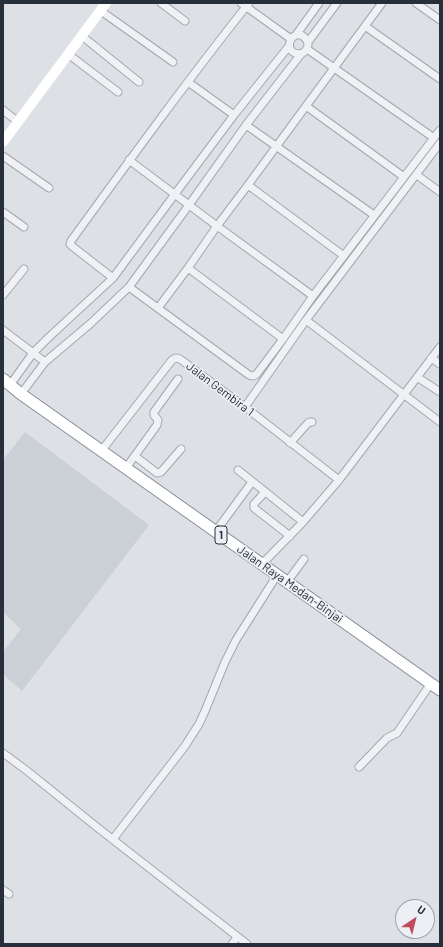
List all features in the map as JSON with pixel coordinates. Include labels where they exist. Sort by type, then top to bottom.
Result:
[{"type":"highway","name":"Jalan Raya Medan-Binjai","points":[[5,384],[102,450],[440,690]]},
{"type":"highway","name":"Jalan Raya Medan-Binjai","points":[[5,384],[23,403],[440,698]]},
{"type":"main road","points":[[3,142],[104,7]]},
{"type":"street","points":[[161,3],[185,21]]},
{"type":"street","points":[[5,384],[48,338],[113,278],[174,194],[319,3]]},
{"type":"street","points":[[21,394],[45,362],[90,324],[129,287],[246,125],[305,48],[336,3]]},
{"type":"street","points":[[158,308],[382,3]]},
{"type":"street","points":[[416,3],[440,20]]},
{"type":"street","points":[[113,278],[73,247],[70,242],[245,4],[292,40]]},
{"type":"street","points":[[104,7],[173,62]]},
{"type":"street","points":[[365,26],[440,79]]},
{"type":"street","points":[[292,40],[300,35],[303,36],[306,39],[305,48]]},
{"type":"street","points":[[82,36],[139,82]]},
{"type":"street","points":[[292,40],[291,50],[294,52],[305,48]]},
{"type":"street","points":[[305,48],[434,138]]},
{"type":"street","points":[[68,54],[118,92]]},
{"type":"street","points":[[188,82],[234,115]]},
{"type":"street","points":[[306,106],[404,177]]},
{"type":"street","points":[[3,110],[18,122]]},
{"type":"street","points":[[246,125],[374,215]]},
{"type":"street","points":[[129,287],[249,375],[252,376],[257,374],[313,296],[440,130]]},
{"type":"street","points":[[245,407],[306,320],[440,144]]},
{"type":"street","points":[[3,156],[49,188]]},
{"type":"street","points":[[129,160],[313,296]]},
{"type":"street","points":[[417,175],[440,192]]},
{"type":"street","points":[[248,185],[344,256]]},
{"type":"street","points":[[3,212],[24,227]]},
{"type":"street","points":[[188,268],[283,339]]},
{"type":"street","points":[[3,295],[24,269]]},
{"type":"street","points":[[306,320],[440,422]]},
{"type":"street","points":[[3,330],[45,362]]},
{"type":"street","points":[[262,564],[303,522],[339,480],[440,347]]},
{"type":"street","name":"Jalan Gembira 1","points":[[102,450],[172,360],[174,358],[178,358],[245,407],[339,480]]},
{"type":"street","points":[[431,358],[440,364]]},
{"type":"street","points":[[417,377],[440,392]]},
{"type":"street","points":[[126,468],[157,425],[158,420],[154,415],[154,412],[178,379]]},
{"type":"street","points":[[290,443],[308,423],[312,422]]},
{"type":"street","points":[[135,456],[159,473],[181,449]]},
{"type":"street","points":[[238,470],[303,522]]},
{"type":"street","points":[[216,531],[252,482]]},
{"type":"street","points":[[265,492],[254,504],[254,508],[290,536]]},
{"type":"street","points":[[287,582],[304,559]]},
{"type":"street","points":[[113,839],[178,755],[196,729],[236,640],[274,580]]},
{"type":"street","points":[[359,767],[387,738],[397,733],[427,689]]},
{"type":"street","points":[[3,754],[26,770],[247,944]]},
{"type":"street","points":[[232,944],[237,937]]},
{"type":"shaded area","points":[[25,432],[149,525],[22,691],[3,674],[3,652],[21,629],[3,612],[3,460]]}]
